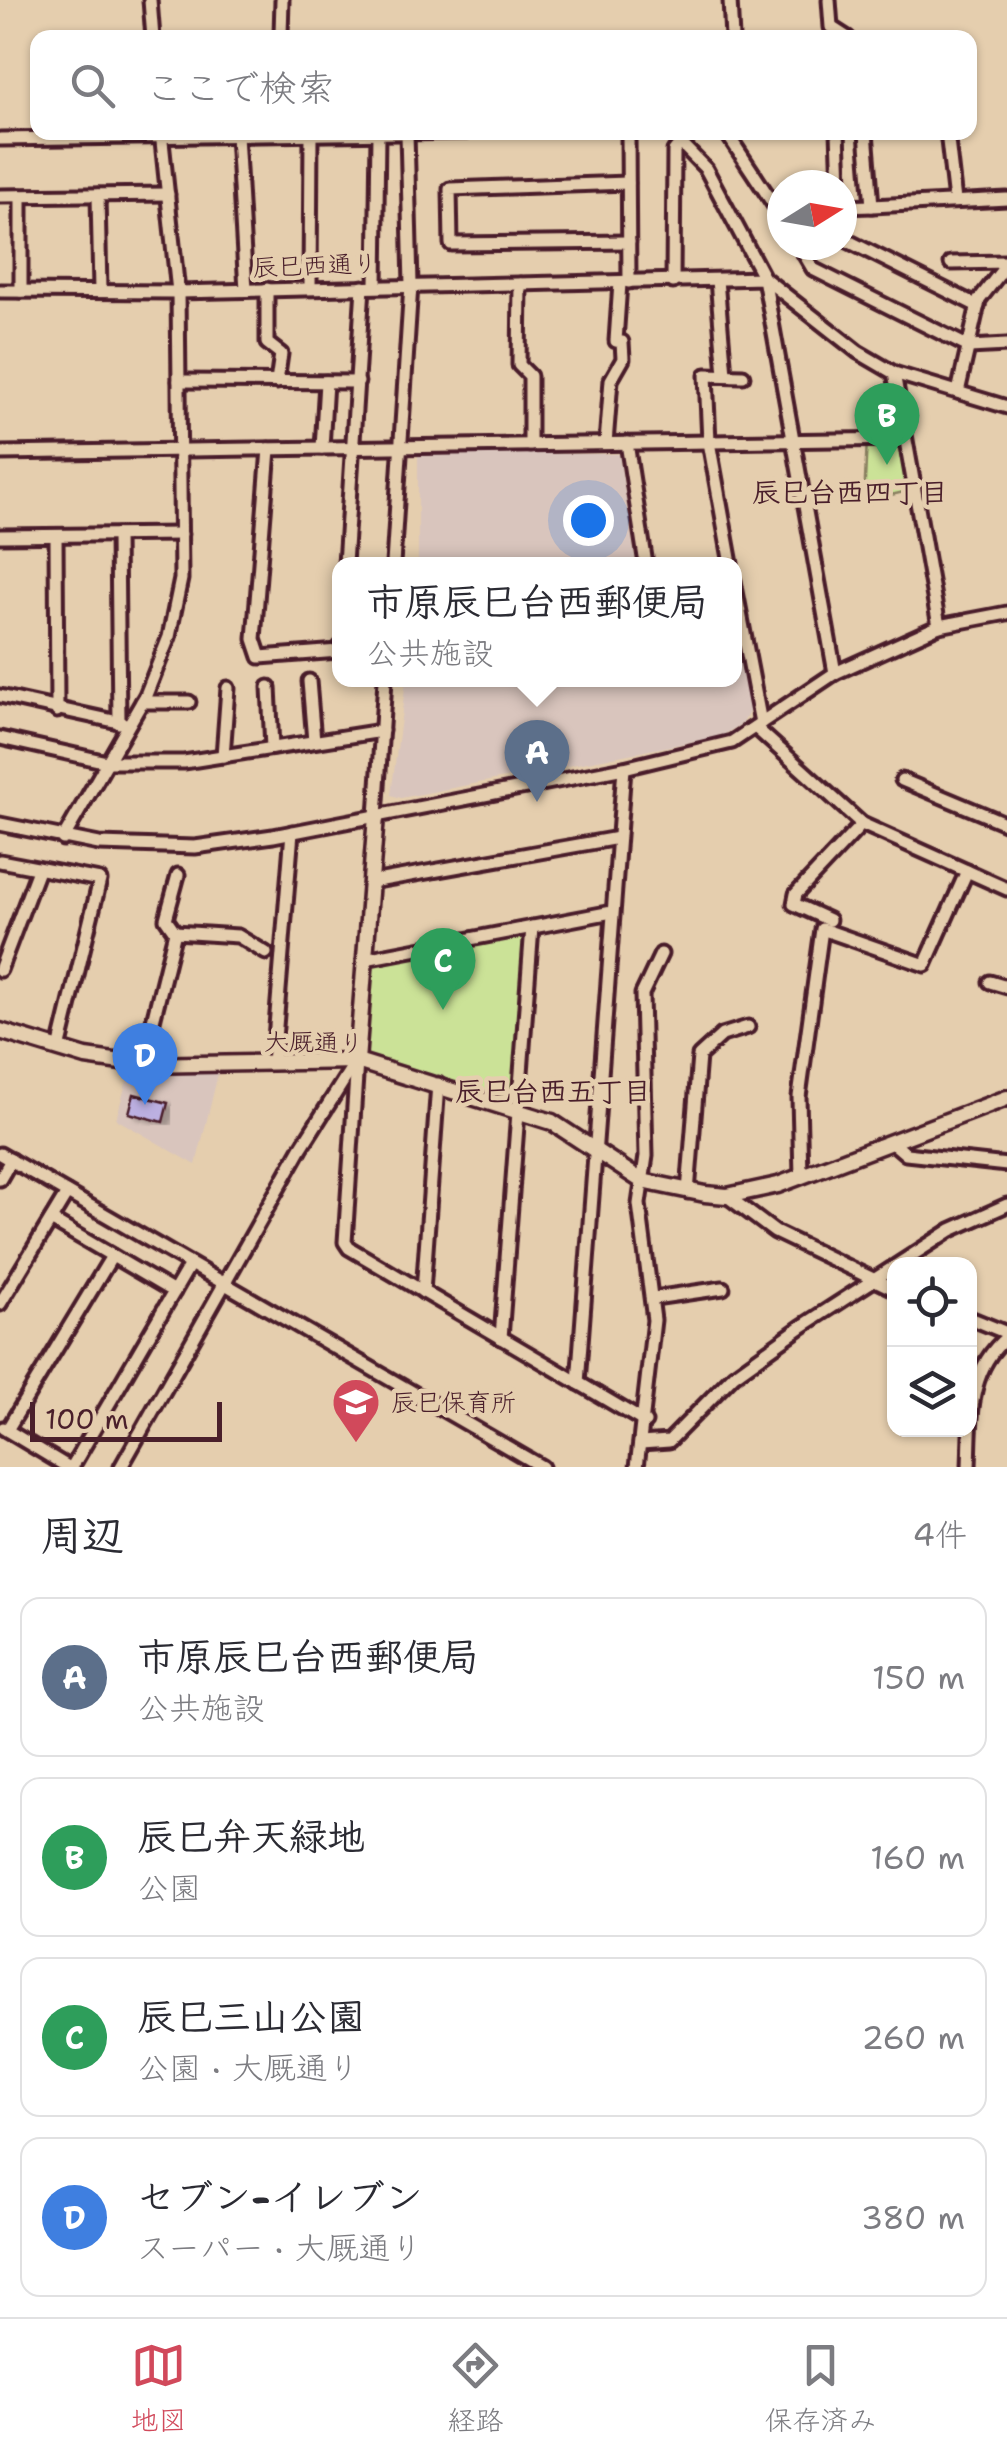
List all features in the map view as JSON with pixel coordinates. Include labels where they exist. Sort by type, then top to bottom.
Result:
[{"type":"street","points":[[150,0],[152,30]]},
{"type":"street","points":[[281,30],[282,0]]},
{"type":"street","points":[[730,0],[732,30]]},
{"type":"street","points":[[828,0],[832,27],[836,30]]},
{"type":"street","points":[[0,139],[30,138]]},
{"type":"street","points":[[64,839],[124,723],[142,702],[176,611],[181,534],[178,292],[163,140]]},
{"type":"street","points":[[236,140],[246,290]]},
{"type":"street","points":[[310,140],[310,288]]},
{"type":"street","points":[[346,557],[378,140]]},
{"type":"street","points":[[407,140],[411,285],[764,278],[858,352],[894,373],[1007,408]]},
{"type":"street","points":[[606,443],[611,380],[623,359],[622,342],[616,341],[629,242],[628,140]]},
{"type":"street","points":[[672,282],[674,151],[678,140]]},
{"type":"street","points":[[683,140],[706,169],[764,278],[836,673]]},
{"type":"street","points":[[731,140],[767,193]]},
{"type":"street","points":[[838,140],[839,170]]},
{"type":"street","points":[[867,140],[872,206]]},
{"type":"street","points":[[948,140],[954,201]]},
{"type":"street","points":[[628,183],[450,189],[451,244],[629,242]]},
{"type":"street","points":[[0,196],[168,194]]},
{"type":"street","points":[[98,195],[100,291]]},
{"type":"street","points":[[21,196],[22,291]]},
{"type":"street","points":[[857,206],[1007,199]]},
{"type":"street","points":[[857,246],[978,306]]},
{"type":"street","points":[[808,260],[813,269],[969,347],[1007,345]]},
{"type":"street","points":[[952,262],[1007,263]]},
{"type":"street","points":[[958,392],[978,306],[1007,263]]},
{"type":"street","points":[[717,280],[725,374]]},
{"type":"street","points":[[520,284],[519,364],[530,376],[530,444]]},
{"type":"street","name":"辰巳西通り","points":[[0,291],[178,292],[411,285],[392,557]]},
{"type":"street","points":[[267,289],[267,343],[280,354],[277,382]]},
{"type":"street","points":[[894,373],[938,626]]},
{"type":"street","points":[[731,557],[708,442],[706,375],[743,376]]},
{"type":"street","points":[[179,381],[358,382]]},
{"type":"street","points":[[322,448],[326,382]]},
{"type":"street","points":[[0,453],[904,438]]},
{"type":"street","points":[[628,443],[645,557]]},
{"type":"street","points":[[269,449],[254,639],[260,656],[332,651]]},
{"type":"street","points":[[0,536],[181,534]]},
{"type":"street","points":[[117,535],[124,723]]},
{"type":"street","points":[[56,536],[57,711]]},
{"type":"street","points":[[0,824],[64,839],[136,848],[195,847],[624,768],[732,742],[836,673],[938,626],[1007,613]]},
{"type":"street","points":[[742,629],[758,725],[862,824],[1007,889]]},
{"type":"street","points":[[309,681],[314,742]]},
{"type":"street","points":[[269,687],[272,748]]},
{"type":"street","points":[[385,687],[344,1242],[645,1422]]},
{"type":"street","points":[[223,756],[228,688]]},
{"type":"street","points":[[0,696],[124,723]]},
{"type":"street","points":[[142,702],[190,702]]},
{"type":"street","points":[[0,738],[107,762],[184,762],[382,731]]},
{"type":"street","points":[[578,1383],[624,768]]},
{"type":"street","points":[[902,780],[1007,824]]},
{"type":"street","points":[[829,920],[800,910],[794,904],[796,894],[862,824]]},
{"type":"street","points":[[272,1063],[292,832]]},
{"type":"street","points":[[371,882],[618,838]]},
{"type":"street","points":[[0,861],[100,880],[59,1049]]},
{"type":"street","points":[[0,970],[38,870]]},
{"type":"street","points":[[801,1176],[799,1097],[822,929],[925,965],[967,871]]},
{"type":"street","points":[[142,1065],[175,932],[166,919],[178,875]]},
{"type":"street","points":[[365,959],[612,912]]},
{"type":"street","points":[[501,1338],[532,927]]},
{"type":"street","points":[[175,932],[238,936],[266,952]]},
{"type":"street","points":[[637,1467],[645,1422],[654,1298],[638,1204],[646,1156],[642,994],[661,954]]},
{"type":"street","points":[[990,982],[1007,987]]},
{"type":"street","points":[[688,1192],[699,1056],[722,1034],[748,1027]]},
{"type":"street","name":"大厩通り","points":[[0,1031],[59,1049],[142,1065],[357,1060],[552,1122],[642,1181],[727,1196],[801,1176],[1007,1098]]},
{"type":"street","points":[[120,1467],[223,1284],[357,1060]]},
{"type":"street","points":[[423,1292],[438,1084]]},
{"type":"street","points":[[892,1142],[906,1154],[1007,1165]]},
{"type":"street","points":[[0,1179],[6,1157],[521,1462],[542,1467]]},
{"type":"street","points":[[0,1304],[68,1193]]},
{"type":"street","points":[[727,1196],[775,1232],[887,1286]]},
{"type":"street","points":[[641,1443],[669,1440],[734,1375],[870,1279],[989,1210],[1007,1205]]},
{"type":"street","points":[[51,1220],[174,1292]]},
{"type":"street","points":[[112,1256],[3,1429],[70,1467],[189,1266]]},
{"type":"street","points":[[654,1298],[723,1288]]},
{"type":"street","points":[[969,1467],[972,1390],[994,1348],[1007,1334],[977,1321]]},
{"type":"shaded area","points":[[418,454],[619,454],[635,557],[418,557]]},
{"type":"shaded area","points":[[742,667],[751,708],[743,723],[722,736],[401,798],[391,795],[405,687],[742,687]]},
{"type":"shaded area","points":[[130,1070],[218,1074],[196,1165],[116,1119]]},
{"type":"green space","points":[[867,439],[904,439],[913,490],[864,501]]},
{"type":"green space","points":[[532,927],[518,1110],[357,1061],[365,959]]},
{"type":"building","points":[[134,1094],[168,1103],[163,1122],[129,1113]]},
{"type":"place","name":"辰巳弁天緑地","points":[[887,465]]},
{"type":"place","name":"市原辰巳台西郵便局","points":[[537,802]]},
{"type":"place","name":"辰巳三山公園","points":[[443,1010]]},
{"type":"place","name":"セブン-イレブン","points":[[145,1105]]},
{"type":"place","name":"辰巳保育所","points":[[356,1444]]},
{"type":"district","name":"辰巳台西四丁目","points":[[850,492]]},
{"type":"district","name":"辰巳台西五丁目","points":[[553,1091]]}]
